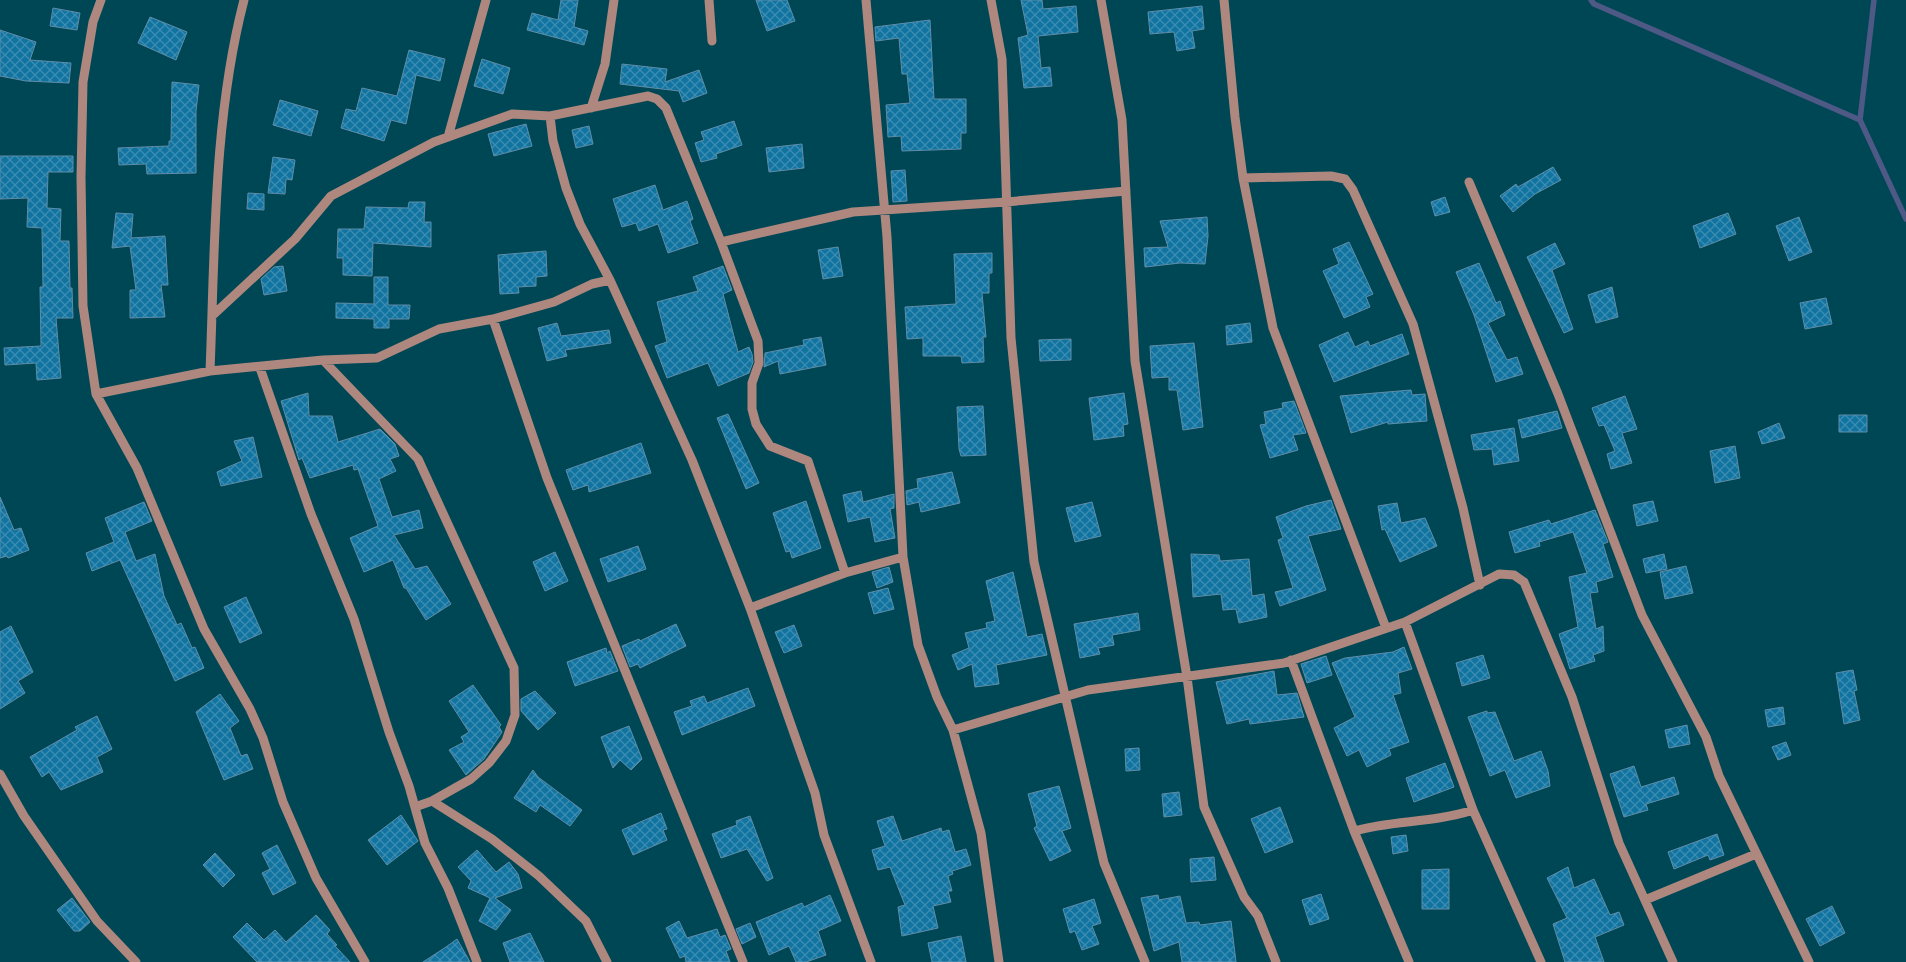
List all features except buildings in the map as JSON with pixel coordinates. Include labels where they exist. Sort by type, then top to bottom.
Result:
[{"type":"street","points":[[101,0],[92,22],[83,82],[81,168],[83,306],[96,394],[137,468],[204,629],[250,709],[263,738],[293,827],[316,878],[365,962]]},
{"type":"street","points":[[210,371],[223,121],[232,48],[244,0]]},
{"type":"street","points":[[448,137],[486,0]]},
{"type":"street","points":[[591,108],[605,64],[614,0]]},
{"type":"street","points":[[709,0],[712,41]]},
{"type":"street","points":[[866,0],[884,208],[903,557],[918,645],[937,697],[953,730],[981,833],[999,962]]},
{"type":"street","points":[[991,0],[1002,59],[1011,338],[1034,562],[1104,863],[1145,962]]},
{"type":"street","points":[[1101,0],[1122,120],[1135,361],[1187,676],[1204,807],[1244,897],[1258,916],[1276,962]]},
{"type":"street","points":[[1224,0],[1243,178],[1273,328],[1386,628]]},
{"type":"street","points":[[212,316],[295,238],[331,196],[448,137],[512,114],[550,116],[648,96],[657,99],[666,108],[721,242],[758,341],[758,363],[752,383],[752,409],[756,424],[770,446],[808,460],[845,573]]},
{"type":"street","points":[[550,116],[553,141],[566,188],[580,224],[610,280],[692,460],[750,608],[815,793],[824,834],[871,962]]},
{"type":"street","points":[[1243,178],[1331,176],[1345,179],[1353,190],[1414,324],[1463,508],[1480,585]]},
{"type":"street","points":[[1469,182],[1558,394],[1642,615],[1706,737],[1719,776],[1809,962]]},
{"type":"street","points":[[721,242],[853,212],[884,208],[1006,202],[1126,191]]},
{"type":"street","points":[[96,394],[210,371],[260,368],[323,360],[377,358],[439,329],[493,319],[554,302],[592,284],[610,280]]},
{"type":"street","points":[[493,319],[548,478],[743,962]]},
{"type":"street","points":[[323,360],[418,459],[514,668],[515,715],[506,741],[489,763],[470,780],[432,801],[415,807]]},
{"type":"street","points":[[260,368],[311,514],[354,619],[425,843],[448,888],[477,962]]},
{"type":"street","points":[[750,608],[845,573],[903,557]]},
{"type":"street","points":[[953,730],[1065,696],[1291,660],[1405,622],[1499,574],[1514,575],[1524,582],[1572,697],[1619,843],[1673,962]]},
{"type":"street","points":[[1405,622],[1473,810],[1541,962]]},
{"type":"street","points":[[1291,660],[1354,831],[1409,962]]},
{"type":"street","points":[[0,774],[24,816],[97,921],[136,962]]},
{"type":"street","points":[[432,801],[492,839],[539,876],[586,921],[607,962]]},
{"type":"street","points":[[1354,831],[1396,822],[1448,818],[1473,810]]},
{"type":"street","points":[[1645,900],[1756,854]]},
{"type":"waterway","points":[[1591,0],[1594,4],[1860,120],[1906,219]]},
{"type":"waterway","points":[[1860,120],[1874,0]]}]
